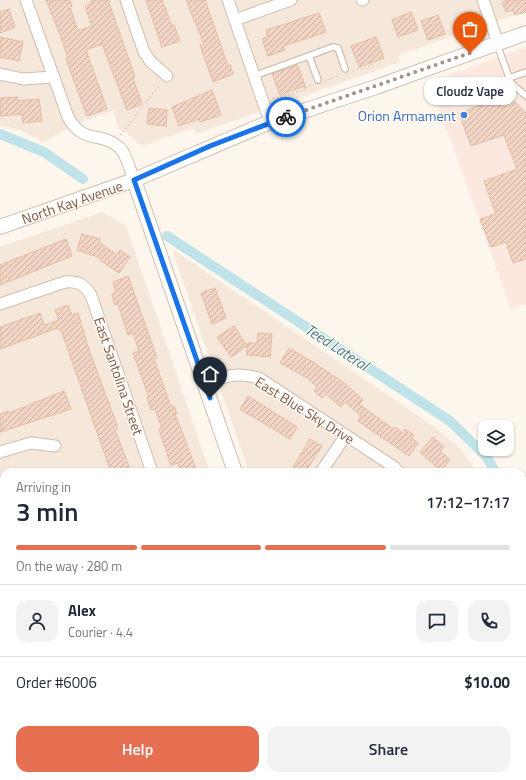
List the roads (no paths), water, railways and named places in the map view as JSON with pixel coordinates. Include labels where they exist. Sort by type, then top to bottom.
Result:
[{"type":"street","points":[[26,0],[68,117],[74,128],[82,134],[105,139],[121,149],[134,180],[234,468]]},
{"type":"street","points":[[126,0],[144,52],[150,61],[167,76]]},
{"type":"street","points":[[228,0],[270,122]]},
{"type":"street","points":[[235,20],[291,0]]},
{"type":"street","points":[[483,0],[498,43]]},
{"type":"street","name":"North Kay Avenue","points":[[0,227],[134,180],[210,146],[270,122],[376,87],[526,33]]},
{"type":"street","points":[[0,74],[22,78],[54,77]]},
{"type":"street","name":"East Santolina Street","points":[[0,304],[65,282],[81,284],[91,295],[151,468]]},
{"type":"street","name":"East Blue Sky Drive","points":[[204,383],[225,376],[243,374],[259,378],[395,468]]},
{"type":"street","points":[[324,468],[346,435]]},
{"type":"street","points":[[0,452],[31,442],[56,446]]},
{"type":"lane","points":[[498,43],[511,83],[526,96]]},
{"type":"lane","points":[[254,76],[333,47],[338,48],[345,69]]},
{"type":"lane","points":[[309,56],[318,80]]},
{"type":"lane","points":[[509,78],[526,72]]},
{"type":"waterway","name":"Teed Lateral","points":[[0,134],[44,152],[83,179]]},
{"type":"waterway","name":"Teed Lateral","points":[[167,236],[450,421],[487,457],[493,468]]},
{"type":"place","name":"Cloudz Vape","points":[[470,53]]},
{"type":"place","name":"Orion Armament","points":[[464,115]]}]
